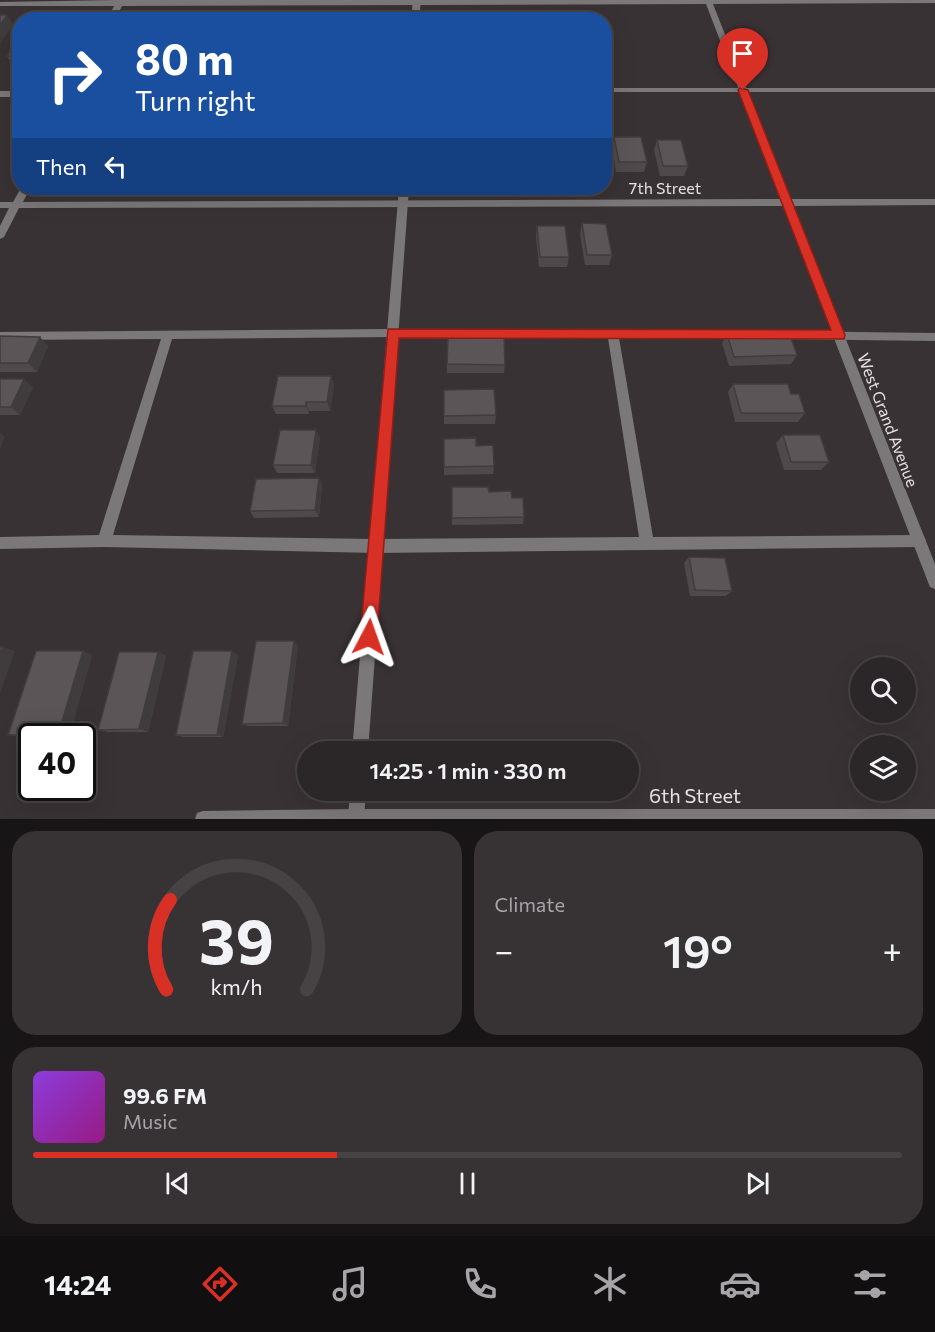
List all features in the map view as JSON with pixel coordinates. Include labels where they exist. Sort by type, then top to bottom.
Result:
[{"type":"street","name":"West Grand Avenue","points":[[708,1],[935,582]]},
{"type":"street","points":[[0,4],[935,1]]},
{"type":"street","points":[[612,90],[935,90]]},
{"type":"street","points":[[0,235],[21,195]]},
{"type":"street","points":[[361,741],[403,195]]},
{"type":"street","name":"7th Street","points":[[0,205],[935,202]]},
{"type":"street","points":[[0,336],[393,333],[935,337]]},
{"type":"street","points":[[613,334],[647,543]]},
{"type":"street","points":[[104,541],[168,335]]},
{"type":"street","points":[[0,543],[104,541],[375,546],[919,541]]},
{"type":"street","points":[[356,818],[357,801]]},
{"type":"street","name":"6th Street","points":[[204,819],[935,817]]},
{"type":"building","points":[[0,15],[7,15],[0,25]]},
{"type":"building","points":[[614,137],[641,137],[647,162],[619,162]]},
{"type":"building","points":[[657,140],[681,140],[688,166],[663,166]]},
{"type":"building","points":[[582,223],[606,224],[612,255],[587,255]]},
{"type":"building","points":[[537,226],[565,226],[569,257],[540,257]]},
{"type":"building","points":[[789,332],[797,355],[734,357],[727,334]]},
{"type":"building","points":[[0,336],[40,337],[28,363],[0,363]]},
{"type":"building","points":[[448,337],[504,338],[505,365],[447,364]]},
{"type":"building","points":[[278,376],[331,376],[327,402],[306,402],[306,406],[272,406]]},
{"type":"building","points":[[0,379],[24,379],[11,407],[0,407]]},
{"type":"building","points":[[733,384],[788,384],[791,394],[799,394],[805,413],[741,413]]},
{"type":"building","points":[[494,389],[496,415],[444,416],[444,390]]},
{"type":"building","points":[[280,430],[316,430],[311,465],[273,465]]},
{"type":"building","points":[[783,435],[820,435],[829,462],[791,462]]},
{"type":"building","points":[[476,438],[476,446],[493,445],[494,466],[444,467],[444,439]]},
{"type":"building","points":[[319,478],[315,510],[250,511],[256,479]]},
{"type":"building","points":[[452,487],[488,487],[489,492],[511,491],[512,498],[523,498],[524,517],[452,518]]},
{"type":"building","points":[[689,557],[725,558],[732,591],[695,590]]},
{"type":"building","points":[[256,641],[294,641],[283,723],[242,724]]},
{"type":"building","points":[[36,651],[83,651],[62,723],[18,723],[18,735],[8,735]]},
{"type":"building","points":[[193,651],[232,651],[217,735],[176,735]]},
{"type":"building","points":[[119,652],[158,652],[139,729],[98,730]]},
{"type":"route","points":[[369,637],[393,333],[839,335],[743,90]]}]
